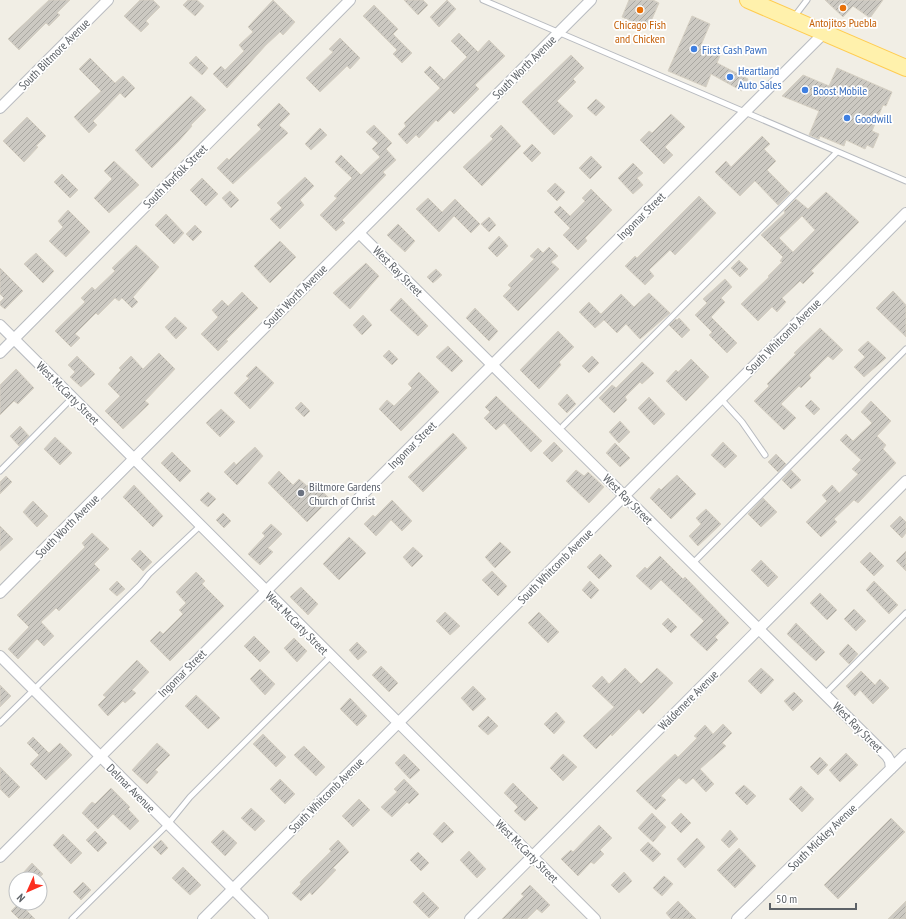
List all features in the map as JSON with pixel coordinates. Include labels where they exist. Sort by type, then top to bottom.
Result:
[{"type":"main road","points":[[748,0],[906,68]]},
{"type":"street","name":"South Biltmore Avenue","points":[[0,108],[108,0]]},
{"type":"street","name":"South Norfolk Street","points":[[0,353],[350,0]]},
{"type":"street","name":"South Worth Avenue","points":[[0,593],[591,0]]},
{"type":"street","name":"Ingomar Street","points":[[0,857],[265,590],[824,33]]},
{"type":"street","name":"South Whitcomb Avenue","points":[[203,919],[906,213]]},
{"type":"street","name":"West Ray Street","points":[[359,232],[887,756],[890,761],[891,770]]},
{"type":"street","name":"West McCarty Street","points":[[0,325],[595,919]]},
{"type":"street","name":"Waldemere Avenue","points":[[470,919],[906,480]]},
{"type":"street","name":"Delmar Avenue","points":[[0,656],[263,919]]},
{"type":"street","name":"South Mickley Avenue","points":[[737,919],[906,754]]},
{"type":"lane","points":[[483,0],[906,181]]},
{"type":"lane","points":[[792,19],[807,0]]},
{"type":"lane","points":[[562,426],[837,152]]},
{"type":"lane","points":[[693,563],[906,349]]},
{"type":"lane","points":[[0,471],[72,398]]},
{"type":"lane","points":[[721,399],[742,422],[766,455]]},
{"type":"lane","points":[[0,723],[140,585],[149,574],[200,526]]},
{"type":"lane","points":[[825,694],[906,613]]},
{"type":"lane","points":[[72,919],[168,824],[190,797],[331,656]]},
{"type":"building","points":[[49,0],[70,0],[57,13],[60,15],[49,26],[46,23],[19,50],[8,39]]},
{"type":"building","points":[[140,0],[153,0],[160,7],[146,21],[149,24],[141,32],[124,16]]},
{"type":"building","points":[[188,0],[197,0],[204,6],[195,16],[183,5]]},
{"type":"building","points":[[273,0],[295,22],[283,35],[280,32],[266,45],[227,88],[213,74],[221,66],[225,70],[244,51],[239,45],[253,32],[248,27]]},
{"type":"building","points":[[404,0],[423,0],[428,5],[418,15]]},
{"type":"building","points":[[447,0],[456,9],[439,27],[430,17]]},
{"type":"building","name":"Chicago Fish and Chicken","points":[[629,0],[653,0],[659,3],[648,28],[622,17]]},
{"type":"building","points":[[825,0],[883,0],[870,18],[853,6],[843,17]]},
{"type":"building","points":[[374,5],[398,29],[393,34],[412,53],[402,63],[393,54],[397,50],[363,16]]},
{"type":"building","name":"First Cash Pawn","points":[[692,16],[710,24],[701,45],[721,53],[717,63],[748,79],[742,91],[711,74],[706,87],[668,71]]},
{"type":"building","points":[[459,33],[478,52],[489,40],[505,56],[475,85],[479,89],[454,114],[450,110],[438,122],[436,120],[419,138],[416,135],[407,144],[398,134],[406,126],[404,123],[440,88],[424,72],[430,66],[444,80],[467,57],[451,41]]},
{"type":"building","points":[[340,38],[360,58],[350,69],[347,66],[320,92],[306,78],[333,52],[329,49]]},
{"type":"building","points":[[571,55],[584,68],[573,79],[576,82],[557,101],[573,116],[554,135],[522,102]]},
{"type":"building","points":[[196,56],[208,68],[202,75],[189,63]]},
{"type":"building","points":[[90,58],[115,83],[123,76],[135,88],[125,98],[120,93],[93,121],[97,125],[89,133],[74,117],[101,91],[79,69]]},
{"type":"building","name":"Goodwill","points":[[837,68],[892,92],[886,106],[883,105],[872,131],[879,134],[873,148],[867,145],[865,149],[846,140],[844,146],[820,136],[819,139],[809,135],[819,111],[782,96],[803,75],[829,86]]},
{"type":"building","points":[[191,96],[206,110],[191,125],[192,126],[178,142],[152,168],[135,150]]},
{"type":"building","points":[[596,99],[605,107],[596,116],[587,108]]},
{"type":"building","points":[[279,103],[290,114],[279,125],[288,133],[233,184],[217,168],[227,158],[229,160],[261,129],[257,125]]},
{"type":"building","points":[[671,114],[685,127],[665,147],[673,155],[664,164],[640,140],[649,131],[652,133]]},
{"type":"building","points":[[27,117],[46,136],[24,162],[3,141]]},
{"type":"building","points":[[374,125],[392,143],[386,149],[396,160],[383,172],[386,175],[342,220],[345,223],[336,231],[320,215],[337,198],[334,196],[352,178],[335,162],[341,155],[361,175],[380,157],[372,149],[378,143],[366,132]]},
{"type":"building","points":[[501,125],[521,146],[482,186],[463,167],[493,139],[490,136]]},
{"type":"building","points":[[320,128],[327,135],[311,150],[305,144]]},
{"type":"building","points":[[762,136],[770,144],[764,149],[776,161],[767,170],[790,193],[778,205],[755,181],[740,196],[715,172],[726,161],[731,167]]},
{"type":"building","points":[[532,144],[541,153],[532,162],[523,153]]},
{"type":"building","points":[[591,156],[602,167],[590,179],[579,168]]},
{"type":"building","points":[[114,161],[139,185],[109,213],[94,198],[112,179],[104,171]]},
{"type":"building","points":[[633,163],[643,173],[637,178],[643,185],[633,194],[618,178]]},
{"type":"building","points":[[62,174],[78,190],[70,198],[54,182]]},
{"type":"building","points":[[305,177],[314,186],[300,200],[304,205],[280,229],[270,219],[282,208],[277,203]]},
{"type":"building","points":[[202,178],[218,194],[206,206],[190,190]]},
{"type":"building","points":[[555,183],[565,192],[557,201],[547,191]]},
{"type":"building","points":[[591,189],[612,210],[585,238],[587,241],[578,250],[563,235],[570,228],[554,212],[560,206],[570,216],[585,201],[582,198]]},
{"type":"building","points":[[230,191],[239,200],[231,208],[222,198]]},
{"type":"building","points":[[826,192],[859,222],[811,271],[814,273],[803,284],[800,281],[782,298],[786,302],[777,312],[772,307],[758,321],[741,304],[769,277],[768,276],[782,262],[780,261],[783,257],[761,235],[785,213],[784,211],[796,199],[808,209]],"holes":[[[802,216],[815,230],[793,252],[779,238]]]},
{"type":"building","points":[[699,196],[716,213],[675,255],[670,250],[649,270],[654,276],[645,285],[625,266],[635,256],[637,258]]},
{"type":"building","points":[[428,198],[442,212],[455,199],[480,224],[471,233],[454,216],[439,232],[416,209]]},
{"type":"building","points":[[68,210],[90,232],[66,257],[49,241],[63,227],[58,221]]},
{"type":"building","points":[[166,214],[184,233],[174,244],[155,225]]},
{"type":"building","points":[[489,217],[496,225],[489,232],[481,224]]},
{"type":"building","points":[[398,224],[415,241],[405,252],[387,235]]},
{"type":"building","points":[[195,225],[202,232],[193,241],[186,234]]},
{"type":"building","points":[[499,236],[508,246],[497,257],[488,248]]},
{"type":"building","points":[[280,241],[296,257],[270,283],[254,266]]},
{"type":"building","points":[[136,245],[159,267],[133,297],[138,302],[132,308],[122,298],[119,301],[115,298],[98,315],[96,313],[75,334],[80,338],[71,347],[55,331],[85,302],[81,298],[92,287],[95,290],[115,271],[112,268]]},
{"type":"building","points":[[549,247],[558,256],[551,262],[559,269],[518,311],[503,296],[511,288],[508,285],[534,259],[530,256],[538,248],[543,253]]},
{"type":"building","points":[[36,253],[54,271],[43,283],[24,264]]},
{"type":"building","points":[[739,260],[748,269],[740,277],[731,268]]},
{"type":"building","points":[[366,263],[379,276],[350,309],[333,293]]},
{"type":"building","points":[[0,268],[23,291],[5,309],[0,305],[0,302],[4,298],[0,294]]},
{"type":"building","points":[[436,269],[442,275],[433,283],[427,277]]},
{"type":"building","points":[[725,279],[732,287],[721,298],[725,302],[711,317],[737,343],[727,353],[709,335],[712,332],[695,315],[707,303],[703,299]]},
{"type":"building","points":[[893,291],[906,305],[906,337],[876,308]]},
{"type":"building","points":[[242,292],[258,308],[226,340],[228,341],[218,351],[201,334],[218,317],[212,310],[222,300],[228,306]]},
{"type":"building","points":[[649,293],[670,313],[640,339],[626,324],[617,333],[604,320],[595,328],[579,312],[589,302],[601,314],[621,294],[634,307]]},
{"type":"building","points":[[401,298],[428,326],[418,336],[390,310]]},
{"type":"building","points":[[475,308],[498,331],[489,341],[466,318]]},
{"type":"building","points":[[363,315],[372,325],[362,335],[353,325]]},
{"type":"building","points":[[175,317],[187,328],[176,339],[165,327]]},
{"type":"building","points":[[679,318],[690,330],[682,338],[669,325]]},
{"type":"building","points":[[820,328],[843,350],[833,360],[828,356],[809,375],[811,378],[801,388],[799,386],[781,404],[796,418],[784,430],[754,401],[769,386],[767,384],[796,354],[794,353]]},
{"type":"building","points":[[558,331],[574,347],[559,362],[561,365],[539,389],[520,370]]},
{"type":"building","points":[[868,341],[886,358],[864,377],[854,367],[865,357],[858,350]]},
{"type":"building","points":[[448,346],[463,361],[452,372],[436,357]]},
{"type":"building","points":[[389,350],[398,359],[392,365],[383,356]]},
{"type":"building","points":[[159,353],[175,369],[145,401],[149,404],[123,429],[105,411],[120,396],[108,384],[121,370],[119,368],[131,356],[143,369]]},
{"type":"building","points":[[77,356],[95,374],[81,387],[70,377],[75,372],[68,365]]},
{"type":"building","points":[[592,356],[599,363],[589,373],[582,366]]},
{"type":"building","points":[[691,359],[709,377],[686,401],[666,381],[676,370],[678,372]]},
{"type":"building","points":[[642,362],[654,373],[642,384],[640,382],[625,397],[627,400],[614,413],[599,398],[612,385],[616,388]]},
{"type":"building","points":[[256,366],[274,383],[250,409],[234,393],[249,378],[246,376]]},
{"type":"building","points":[[16,369],[34,388],[18,404],[14,401],[0,415],[0,385]]},
{"type":"building","points":[[419,372],[439,392],[401,431],[379,409],[387,400],[394,406],[412,388],[408,384]]},
{"type":"building","points":[[567,394],[576,404],[567,413],[558,404]]},
{"type":"building","points":[[496,396],[542,441],[531,452],[504,423],[496,430],[484,418],[490,412],[485,407]]},
{"type":"building","points":[[649,397],[665,414],[654,425],[638,408]]},
{"type":"building","points":[[811,400],[820,409],[814,415],[805,406]]},
{"type":"building","points":[[871,401],[891,421],[877,436],[886,445],[883,449],[896,463],[858,503],[854,500],[834,519],[837,522],[821,537],[806,522],[827,501],[822,495],[832,485],[839,493],[858,474],[852,469],[861,460],[840,440],[846,434],[853,441],[872,423],[861,412]]},
{"type":"building","points":[[301,402],[310,411],[304,417],[295,408]]},
{"type":"building","points":[[221,409],[235,422],[220,437],[206,423]]},
{"type":"building","points":[[620,421],[630,432],[619,443],[609,432]]},
{"type":"building","points":[[20,426],[29,436],[19,446],[10,436]]},
{"type":"building","points":[[453,433],[467,448],[423,492],[408,477]]},
{"type":"building","points":[[55,437],[72,453],[60,465],[44,449]]},
{"type":"building","points":[[554,442],[563,451],[552,462],[543,453]]},
{"type":"building","points":[[723,442],[737,456],[725,468],[711,455]]},
{"type":"building","points":[[615,443],[630,458],[620,467],[606,453]]},
{"type":"building","points":[[255,447],[263,456],[237,485],[224,472],[234,462],[236,465]]},
{"type":"building","points":[[172,452],[191,471],[180,482],[161,463]]},
{"type":"building","points":[[776,454],[786,464],[778,472],[768,462]]},
{"type":"building","points":[[576,470],[584,476],[588,472],[604,487],[589,503],[566,481]]},
{"type":"building","points":[[791,470],[801,480],[791,489],[782,480]]},
{"type":"building","name":"Biltmore Gardens Church of Christ","points":[[279,471],[293,485],[299,479],[307,486],[312,481],[330,499],[307,522],[268,483]]},
{"type":"building","points":[[677,475],[696,494],[671,519],[650,498],[659,488],[661,490]]},
{"type":"building","points":[[6,476],[12,482],[0,494],[0,482]]},
{"type":"building","points":[[134,485],[163,516],[153,527],[123,497]]},
{"type":"building","points":[[208,492],[216,499],[208,507],[200,500]]},
{"type":"building","points":[[763,498],[777,512],[761,527],[748,514]]},
{"type":"building","points":[[392,500],[412,521],[402,531],[391,520],[376,536],[364,524],[373,515],[375,517]]},
{"type":"building","points":[[33,501],[48,516],[37,527],[23,512]]},
{"type":"building","points":[[706,509],[721,524],[698,546],[689,536],[701,524],[696,518]]},
{"type":"building","points":[[223,513],[231,521],[224,528],[216,520]]},
{"type":"building","points":[[900,516],[906,522],[906,533],[902,538],[890,526]]},
{"type":"building","points":[[271,524],[282,534],[268,548],[273,552],[260,565],[248,554],[265,536],[262,533]]},
{"type":"building","points":[[0,526],[13,539],[0,551]]},
{"type":"building","points":[[92,533],[109,549],[94,564],[100,570],[59,611],[56,608],[41,622],[54,636],[44,646],[37,639],[18,659],[8,649],[29,627],[17,615],[85,547],[82,543]]},
{"type":"building","points":[[349,537],[366,553],[339,580],[323,564]]},
{"type":"building","points":[[500,542],[511,552],[495,568],[485,557]]},
{"type":"building","points":[[413,547],[423,556],[412,567],[403,557]]},
{"type":"building","points":[[140,550],[152,562],[143,571],[131,559]]},
{"type":"building","points":[[906,551],[906,571],[896,561]]},
{"type":"building","points":[[870,552],[884,566],[874,576],[860,562]]},
{"type":"building","points":[[600,554],[612,566],[599,579],[587,567]]},
{"type":"building","points":[[660,556],[683,579],[685,577],[729,623],[715,637],[718,640],[707,651],[690,635],[704,621],[661,580],[651,590],[636,576],[645,567],[647,569]]},
{"type":"building","points":[[761,560],[778,577],[768,587],[751,570]]},
{"type":"building","points":[[492,571],[507,586],[498,596],[482,580]]},
{"type":"building","points":[[196,572],[205,581],[202,584],[224,606],[170,661],[150,641],[160,631],[163,634],[183,614],[179,610],[186,603],[176,592]]},
{"type":"building","points":[[117,581],[125,589],[117,596],[109,589]]},
{"type":"building","points":[[590,581],[599,590],[591,599],[582,590]]},
{"type":"building","points":[[874,581],[898,605],[889,614],[866,590]]},
{"type":"building","points":[[301,587],[318,604],[308,615],[290,597]]},
{"type":"building","points":[[820,593],[837,610],[827,620],[810,603]]},
{"type":"building","points":[[854,609],[866,621],[856,631],[844,619]]},
{"type":"building","points":[[445,612],[460,626],[450,635],[436,621]]},
{"type":"building","points":[[539,612],[559,632],[548,643],[528,623]]},
{"type":"building","points":[[668,618],[677,627],[671,633],[662,624]]},
{"type":"building","points":[[796,623],[825,652],[816,661],[787,634]]},
{"type":"building","points":[[254,636],[270,652],[260,662],[244,646]]},
{"type":"building","points":[[294,638],[307,651],[297,662],[284,648]]},
{"type":"building","points":[[357,642],[367,652],[358,660],[349,650]]},
{"type":"building","points":[[848,644],[858,654],[849,664],[839,654]]},
{"type":"building","points":[[137,660],[149,672],[132,690],[136,693],[125,703],[123,701],[108,716],[98,705],[106,697],[103,695]]},
{"type":"building","points":[[381,666],[398,683],[389,692],[372,675]]},
{"type":"building","points":[[625,668],[641,684],[657,668],[673,683],[643,714],[639,709],[612,736],[611,734],[596,749],[583,736],[614,707],[592,686],[602,676],[609,684]]},
{"type":"building","points":[[761,668],[774,680],[761,694],[748,681]]},
{"type":"building","points":[[260,669],[275,684],[265,695],[250,679]]},
{"type":"building","points":[[861,671],[875,685],[880,679],[889,688],[873,704],[860,690],[855,696],[846,686]]},
{"type":"building","points":[[0,685],[11,696],[0,707]]},
{"type":"building","points":[[473,686],[486,699],[473,711],[461,698]]},
{"type":"building","points":[[794,692],[803,701],[793,711],[784,701]]},
{"type":"building","points":[[196,695],[220,718],[208,729],[185,706]]},
{"type":"building","points":[[350,698],[367,716],[357,726],[340,709]]},
{"type":"building","points":[[556,712],[565,722],[554,734],[544,724]]},
{"type":"building","points":[[488,716],[498,726],[488,735],[478,726]]},
{"type":"building","points":[[723,724],[732,733],[722,743],[726,746],[700,769],[714,784],[706,792],[693,778],[686,784],[679,778],[661,796],[666,800],[656,810],[636,791],[675,754],[678,757],[697,738],[694,736],[705,725],[713,734]]},
{"type":"building","points":[[263,734],[286,757],[276,767],[253,744]]},
{"type":"building","points":[[33,737],[49,753],[60,743],[72,755],[46,780],[30,764],[39,755],[27,743]]},
{"type":"building","points":[[157,743],[170,755],[155,770],[158,772],[147,784],[132,770]]},
{"type":"building","points":[[304,746],[325,767],[316,776],[294,755]]},
{"type":"building","points":[[846,753],[858,765],[840,782],[829,770]]},
{"type":"building","points":[[404,754],[420,770],[410,779],[395,763]]},
{"type":"building","points":[[563,754],[577,767],[563,781],[550,768]]},
{"type":"building","points":[[820,757],[828,765],[818,775],[810,767]]},
{"type":"building","points":[[0,767],[20,787],[9,798],[0,789]]},
{"type":"building","points":[[280,779],[295,794],[285,804],[270,789]]},
{"type":"building","points":[[404,779],[419,794],[409,804],[407,802],[392,817],[381,807],[397,792],[394,789]]},
{"type":"building","points":[[513,783],[538,808],[525,821],[514,811],[518,807],[504,793]]},
{"type":"building","points":[[744,785],[756,796],[747,805],[735,793]]},
{"type":"building","points":[[801,786],[814,799],[802,812],[789,799]]},
{"type":"building","points":[[111,788],[130,807],[128,809],[139,821],[130,830],[113,814],[98,829],[82,813],[92,802],[95,804]]},
{"type":"building","points":[[359,799],[370,810],[353,827],[342,816]]},
{"type":"building","points":[[251,808],[265,821],[255,831],[241,818]]},
{"type":"building","points":[[652,813],[666,827],[653,842],[638,828]]},
{"type":"building","points":[[681,813],[691,823],[681,833],[671,823]]},
{"type":"building","points":[[891,818],[905,832],[838,899],[824,885]]},
{"type":"building","points":[[444,822],[454,832],[442,843],[433,834]]},
{"type":"building","points":[[599,825],[612,838],[600,850],[604,854],[594,864],[591,862],[578,876],[561,859],[571,850],[573,852]]},
{"type":"building","points":[[223,830],[237,843],[225,856],[211,842]]},
{"type":"building","points":[[730,830],[738,839],[729,848],[721,840]]},
{"type":"building","points":[[95,831],[107,843],[98,852],[86,840]]},
{"type":"building","points":[[63,834],[82,853],[71,864],[53,845]]},
{"type":"building","points":[[697,838],[705,847],[685,868],[677,859]]},
{"type":"building","points":[[161,840],[168,848],[161,855],[153,847]]},
{"type":"building","points":[[338,840],[349,852],[333,868],[336,870],[312,895],[310,892],[301,901],[292,893],[301,884],[300,882],[331,851],[329,849]]},
{"type":"building","points":[[648,842],[661,854],[653,862],[640,850]]},
{"type":"building","points":[[739,848],[756,866],[735,888],[717,870]]},
{"type":"building","points":[[469,851],[486,869],[477,878],[460,860]]},
{"type":"building","points":[[418,852],[429,863],[421,871],[410,860]]},
{"type":"building","points":[[32,863],[40,871],[25,871]]},
{"type":"building","points":[[183,867],[201,885],[190,895],[172,878]]},
{"type":"building","points":[[624,872],[632,881],[619,893],[611,885]]},
{"type":"building","points":[[664,876],[673,884],[662,896],[653,888]]},
{"type":"building","points":[[83,882],[91,890],[81,900],[73,892]]},
{"type":"building","points":[[530,885],[550,905],[542,913],[537,909],[527,919],[502,919],[524,896],[521,894]]},
{"type":"building","points":[[423,892],[439,908],[429,918],[413,902]]},
{"type":"building","points":[[678,901],[696,919],[671,919],[666,913]]},
{"type":"building","points":[[906,901],[906,919],[888,919]]},
{"type":"building","points":[[11,911],[27,911],[35,919],[19,919]]},
{"type":"place","name":"Antojitos Puebla","points":[[843,8]]},
{"type":"place","name":"Chicago Fish and Chicken","points":[[640,10]]},
{"type":"place","name":"First Cash Pawn","points":[[694,49]]},
{"type":"place","name":"Heartland Auto Sales","points":[[730,77]]},
{"type":"place","name":"Boost Mobile","points":[[805,90]]},
{"type":"place","name":"Goodwill","points":[[847,118]]},
{"type":"place","name":"Biltmore Gardens Church of Christ","points":[[301,493]]}]
